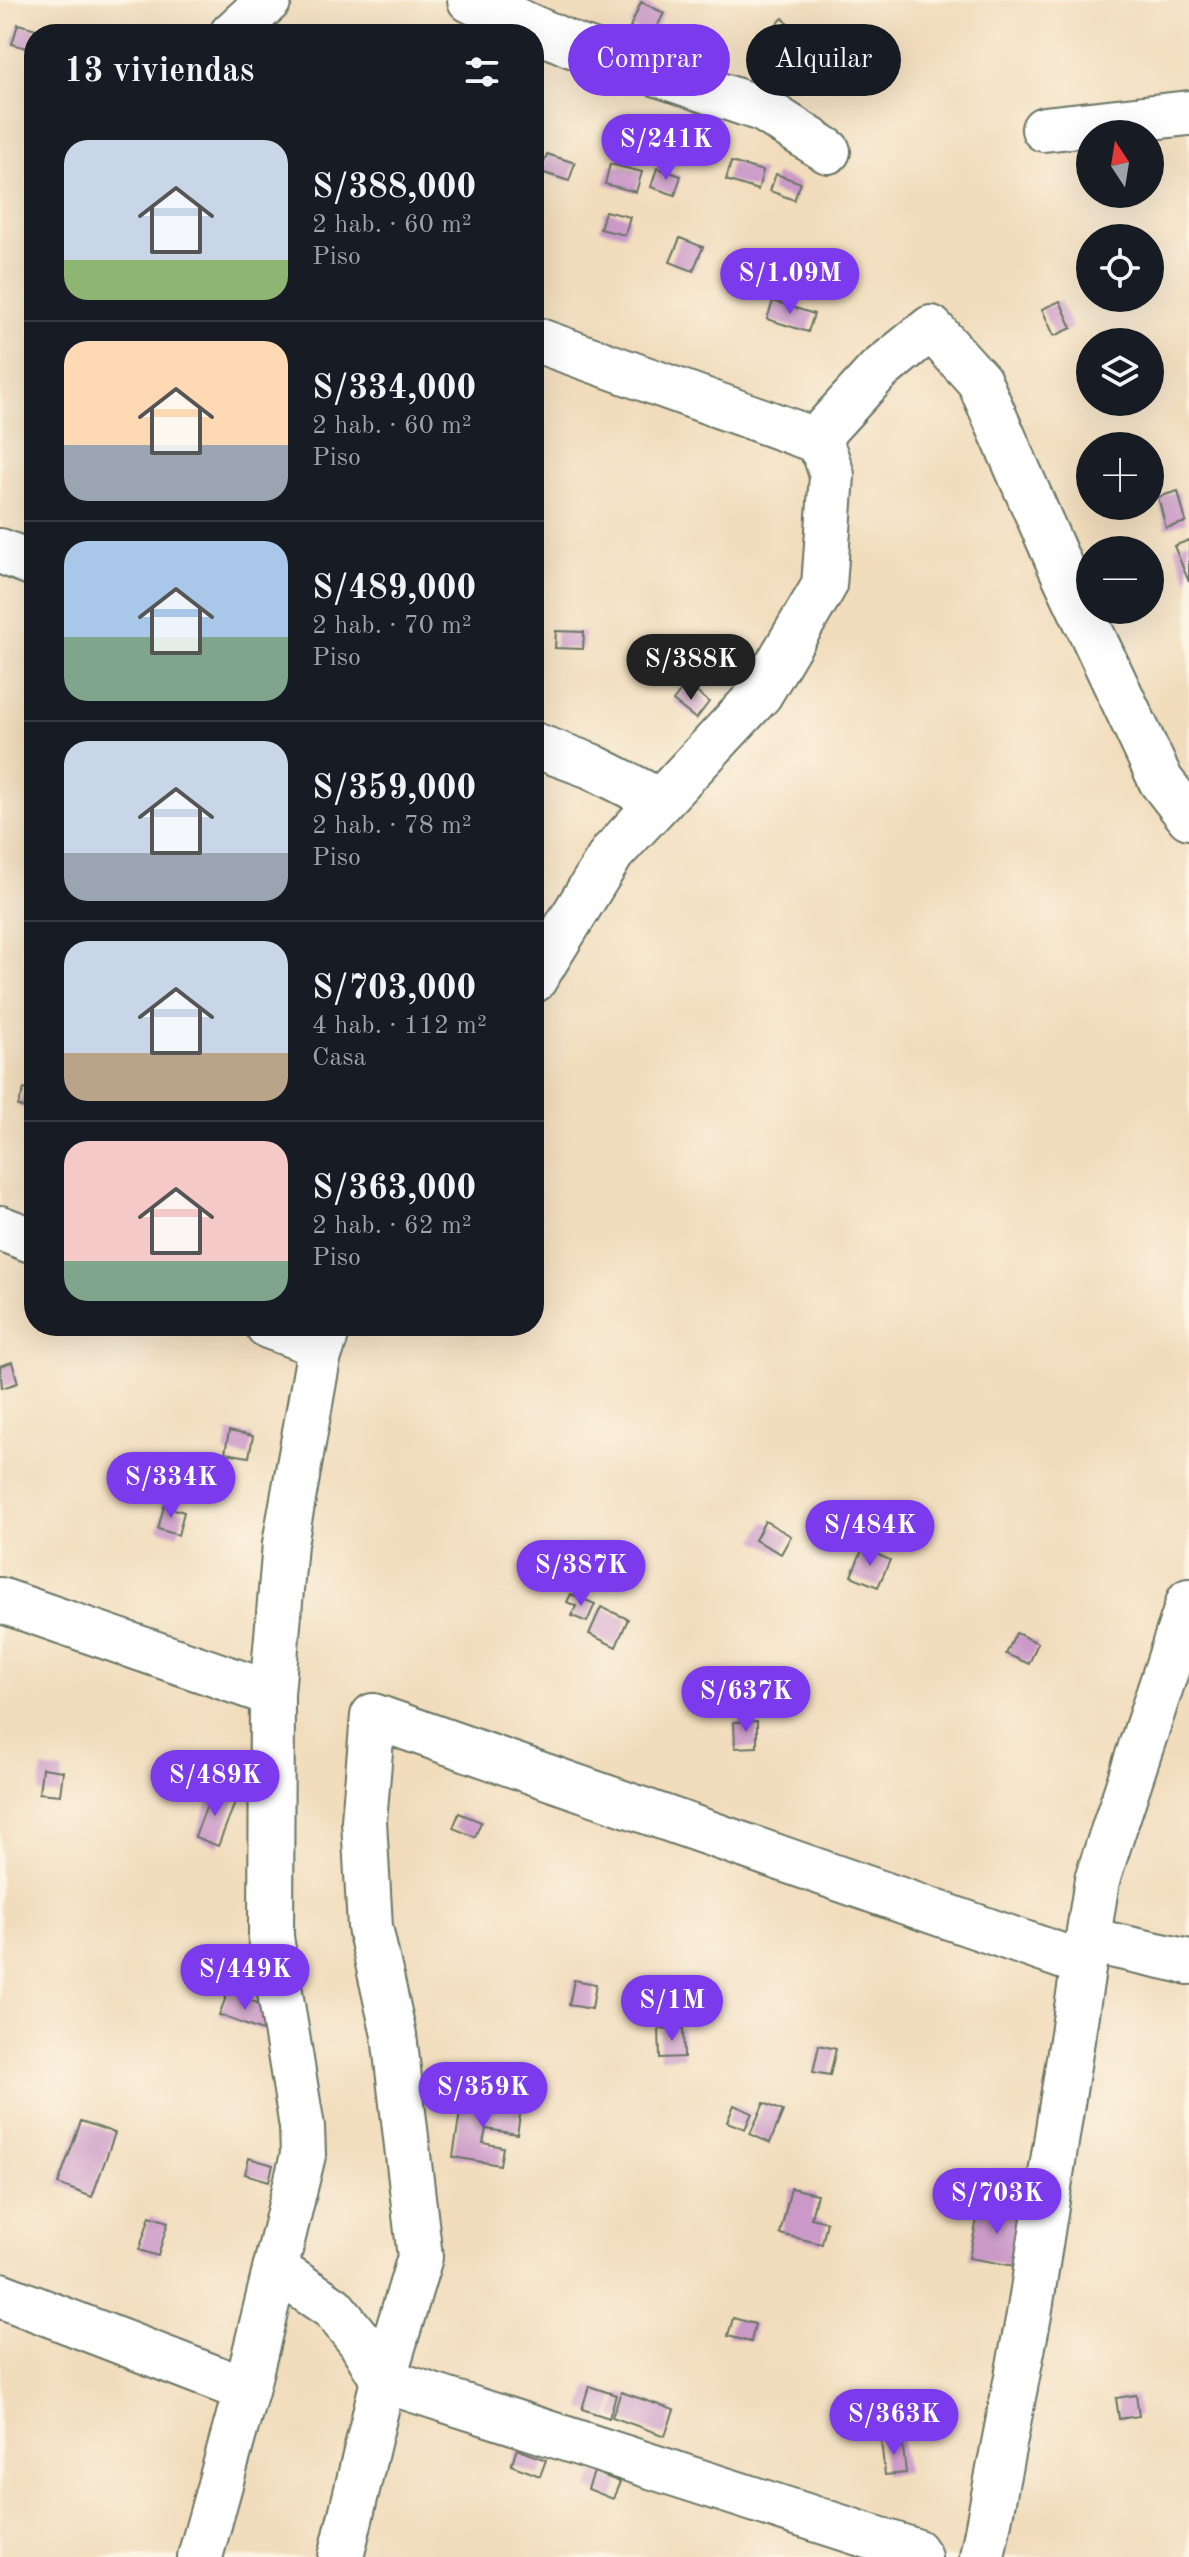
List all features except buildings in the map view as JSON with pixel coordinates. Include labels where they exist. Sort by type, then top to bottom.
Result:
[{"type":"street","points":[[243,24],[269,0]]},
{"type":"street","points":[[470,0],[524,24]]},
{"type":"street","points":[[544,33],[764,110],[828,151]]},
{"type":"street","points":[[1044,129],[1189,113]]},
{"type":"street","points":[[815,440],[878,371],[931,328],[979,381],[1060,566],[1161,781],[1189,817]]},
{"type":"street","points":[[544,343],[815,440],[825,454],[832,475],[824,586],[760,694],[612,853],[544,964]]},
{"type":"street","points":[[0,551],[24,560]]},
{"type":"street","points":[[544,749],[591,766],[660,801]]},
{"type":"street","points":[[0,1228],[24,1237]]},
{"type":"street","points":[[200,2557],[246,2390],[303,2155],[302,2127],[271,1937],[272,1694],[285,1544],[326,1336]]},
{"type":"street","points":[[0,1600],[272,1694]]},
{"type":"street","points":[[982,2557],[1029,2315],[1097,1880],[1189,1601]]},
{"type":"street","points":[[341,2557],[383,2380],[420,2257],[394,2035],[370,1927],[364,1821],[373,1716],[1086,1952],[1189,1962]]},
{"type":"street","points":[[275,2269],[333,2308],[360,2341],[383,2380],[915,2551],[919,2557]]},
{"type":"street","points":[[0,2295],[246,2390]]}]
